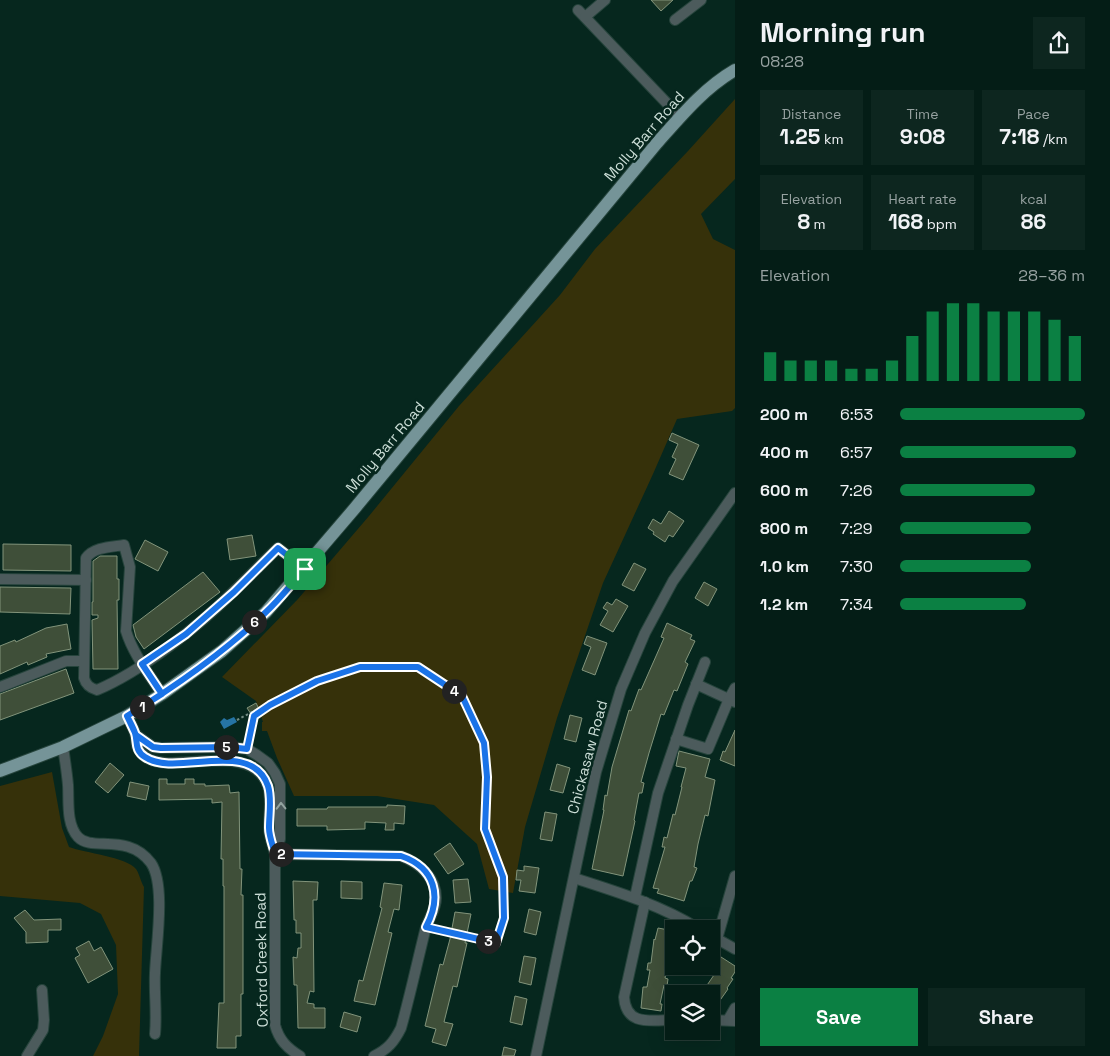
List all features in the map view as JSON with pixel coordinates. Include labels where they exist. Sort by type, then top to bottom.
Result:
[{"type":"main road","name":"Molly Barr Road","points":[[0,771],[64,747],[127,716],[162,694],[222,651],[266,612],[305,569],[657,143],[694,102],[735,70]]},
{"type":"street","points":[[604,0],[581,14],[680,117]]},
{"type":"street","points":[[675,20],[701,0]]},
{"type":"street","name":"Chickasaw Road","points":[[536,1056],[596,772],[621,689],[646,632],[673,581],[735,493]]},
{"type":"street","points":[[162,694],[142,664],[128,639],[126,631],[130,567],[124,545],[100,549],[90,553],[86,558],[84,661],[86,683],[91,688],[97,690],[142,664],[193,628],[234,592],[278,548],[305,569]]},
{"type":"street","points":[[0,579],[86,580]]},
{"type":"street","points":[[0,687],[66,661],[84,661]]},
{"type":"street","points":[[634,897],[658,793],[705,662]]},
{"type":"street","points":[[696,684],[732,701]]},
{"type":"street","points":[[676,739],[708,749],[732,701],[735,688]]},
{"type":"street","name":"Oxford Creek Road","points":[[127,716],[136,735],[136,745],[144,756],[156,762],[218,760],[238,762],[251,766],[261,774],[268,786],[270,800],[269,830],[275,854],[275,1025],[283,1043],[300,1056]]},
{"type":"street","points":[[136,735],[153,747],[161,748],[243,748],[238,762]]},
{"type":"street","points":[[64,747],[69,814],[78,838],[85,842],[125,845],[141,853],[151,863],[157,874],[159,892],[155,972],[157,1013],[155,1034]]},
{"type":"street","name":"Oxford Creek Road","points":[[243,748],[268,763],[276,773],[280,784],[280,839],[275,854]]},
{"type":"street","points":[[275,854],[401,856],[411,860],[430,877],[436,897],[432,916],[426,927],[401,1028],[395,1041],[385,1051],[374,1056]]},
{"type":"street","points":[[574,878],[634,897],[684,920]]},
{"type":"street","points":[[720,922],[734,883]]},
{"type":"street","points":[[646,902],[624,996],[625,1005],[633,1017],[639,1020],[665,1020]]},
{"type":"street","points":[[720,941],[735,949]]},
{"type":"street","points":[[27,1056],[43,1030],[42,990]]},
{"type":"street","points":[[731,1021],[735,1008]]},
{"type":"path","points":[[243,748],[254,716],[270,705],[317,681],[360,667],[418,667],[462,696],[484,743],[487,777],[485,829],[503,877],[504,918],[496,943],[426,927]]},
{"type":"path","points":[[237,720],[252,712],[254,716]]},
{"type":"shaded area","points":[[735,99],[735,179],[701,214],[713,239],[735,250],[735,408],[732,411],[677,419],[603,583],[557,718],[525,827],[513,893],[489,889],[477,844],[434,805],[377,796],[294,796],[267,731],[262,731],[263,722],[256,701],[222,677],[298,599],[459,406],[560,295],[595,249]]},
{"type":"shaded area","points":[[52,772],[62,828],[69,847],[124,861],[136,869],[144,887],[139,1056],[93,1056],[103,1036],[118,994],[116,945],[101,914],[80,903],[0,896],[0,786]]},
{"type":"water","points":[[234,717],[237,722],[224,729],[220,722],[224,718],[227,720]]},
{"type":"building","points":[[651,0],[673,0],[661,11]]},
{"type":"building","points":[[672,433],[699,445],[683,480],[669,474],[676,459],[672,457],[678,444],[669,440]]},
{"type":"building","points":[[669,511],[684,521],[673,537],[669,535],[665,542],[648,528],[653,519],[661,524]]},
{"type":"building","points":[[252,535],[256,556],[230,560],[227,539]]},
{"type":"building","points":[[145,540],[168,552],[158,571],[135,559]]},
{"type":"building","points":[[3,544],[71,545],[71,571],[3,570]]},
{"type":"building","points":[[100,556],[117,556],[117,579],[119,579],[119,600],[117,600],[118,669],[93,669],[92,620],[98,618],[98,615],[92,615],[93,561]]},
{"type":"building","points":[[634,563],[646,569],[634,591],[622,585]]},
{"type":"building","points":[[203,572],[220,592],[144,649],[136,637],[133,625]]},
{"type":"building","points":[[704,582],[717,589],[708,606],[695,598]]},
{"type":"building","points":[[0,587],[71,588],[70,614],[0,612]]},
{"type":"building","points":[[616,599],[628,606],[613,632],[600,625],[608,611],[603,608],[607,602],[612,605]]},
{"type":"building","points":[[667,623],[692,635],[690,639],[695,641],[685,662],[688,664],[677,691],[674,690],[664,715],[661,714],[649,753],[641,782],[644,783],[642,793],[639,793],[623,876],[592,869],[604,810],[605,795],[607,796],[612,767],[629,710],[631,711],[639,689],[641,690],[664,638],[661,637]]},
{"type":"building","points":[[67,624],[71,649],[46,654],[47,657],[28,665],[27,662],[0,674],[0,646],[15,640],[16,642],[46,628]]},
{"type":"building","points":[[587,636],[607,643],[595,675],[582,670],[591,647],[584,644]]},
{"type":"building","points":[[66,669],[74,693],[0,720],[0,694]]},
{"type":"building","points":[[256,703],[259,709],[251,714],[247,708]]},
{"type":"building","points":[[570,715],[582,718],[576,742],[564,739]]},
{"type":"building","points":[[735,730],[735,766],[720,760]]},
{"type":"building","points":[[679,751],[710,759],[705,777],[715,780],[708,816],[705,815],[698,844],[694,867],[697,868],[692,881],[690,881],[684,901],[657,893],[659,889],[653,888],[665,847],[662,847],[664,837],[667,838],[673,814],[675,815],[686,768],[676,766]]},
{"type":"building","points":[[110,763],[124,775],[108,793],[95,782]]},
{"type":"building","points":[[557,764],[570,768],[563,793],[550,790]]},
{"type":"building","points":[[159,779],[167,779],[167,784],[185,784],[185,779],[194,779],[194,784],[205,784],[205,786],[229,785],[230,793],[239,792],[240,869],[242,869],[241,895],[243,895],[243,994],[241,994],[241,1036],[236,1036],[236,1048],[217,1048],[219,1003],[224,1003],[224,886],[223,859],[221,859],[222,802],[212,803],[212,799],[159,800]]},
{"type":"building","points":[[130,782],[149,786],[146,800],[127,796]]},
{"type":"building","points":[[387,805],[405,806],[404,824],[394,823],[394,830],[385,830],[386,823],[365,822],[365,829],[327,830],[327,826],[297,826],[297,809],[387,807]]},
{"type":"building","points":[[545,812],[557,814],[552,841],[540,839]]},
{"type":"building","points":[[450,843],[464,864],[448,874],[434,854]]},
{"type":"building","points":[[524,866],[539,868],[535,893],[519,891],[521,880],[516,880],[517,870],[524,871]]},
{"type":"building","points":[[468,879],[471,902],[455,903],[453,880]]},
{"type":"building","points":[[293,881],[318,882],[317,900],[313,900],[314,992],[310,991],[307,1003],[314,1004],[314,1008],[325,1008],[325,1028],[298,1028],[297,985],[294,985],[293,957],[297,958],[298,948],[301,948],[301,933],[296,933],[296,920],[294,920]]},
{"type":"building","points":[[341,881],[362,882],[362,899],[341,898]]},
{"type":"building","points":[[384,883],[402,885],[399,910],[394,909],[388,932],[392,933],[375,1005],[354,1001],[359,980],[363,981],[382,908],[380,907]]},
{"type":"building","points":[[529,909],[541,912],[536,935],[524,932]]},
{"type":"building","points":[[25,910],[34,920],[61,919],[61,930],[48,930],[48,942],[26,943],[26,932],[14,918]]},
{"type":"building","points":[[455,912],[471,914],[465,943],[467,943],[457,987],[453,986],[444,1022],[453,1024],[446,1046],[432,1042],[436,1029],[425,1026],[440,964],[443,965],[450,939]]},
{"type":"building","points":[[658,928],[665,929],[665,978],[668,979],[667,985],[664,985],[660,1004],[662,1004],[661,1011],[641,1008],[643,987],[647,987],[650,970],[647,970],[648,963],[651,963]]},
{"type":"building","points":[[89,941],[94,951],[101,947],[113,969],[88,983],[75,958],[80,955],[76,948]]},
{"type":"building","points":[[524,956],[536,958],[531,985],[519,982]]},
{"type":"building","points":[[721,957],[735,966],[735,972],[728,989],[720,1000],[720,985],[707,985],[714,975],[720,975]]},
{"type":"building","points":[[515,996],[527,999],[522,1025],[510,1022]]},
{"type":"building","points":[[344,1012],[361,1017],[357,1032],[340,1027]]},
{"type":"building","points":[[504,1047],[516,1050],[514,1056],[502,1056]]},
{"type":"route","points":[[305,569],[266,612],[222,651],[162,694],[127,716],[136,735],[153,747],[230,747],[247,749],[254,716],[270,705],[317,681],[360,667],[418,667],[462,696],[484,743],[487,777],[485,829],[503,877],[504,918],[496,943],[426,927],[432,916],[436,897],[430,877],[411,860],[401,856],[275,854],[269,830],[270,800],[268,786],[261,774],[251,766],[237,761],[218,760],[156,762],[144,756],[136,745],[136,735],[127,716],[162,694],[142,664],[186,634],[234,592],[278,548],[305,569]]}]
